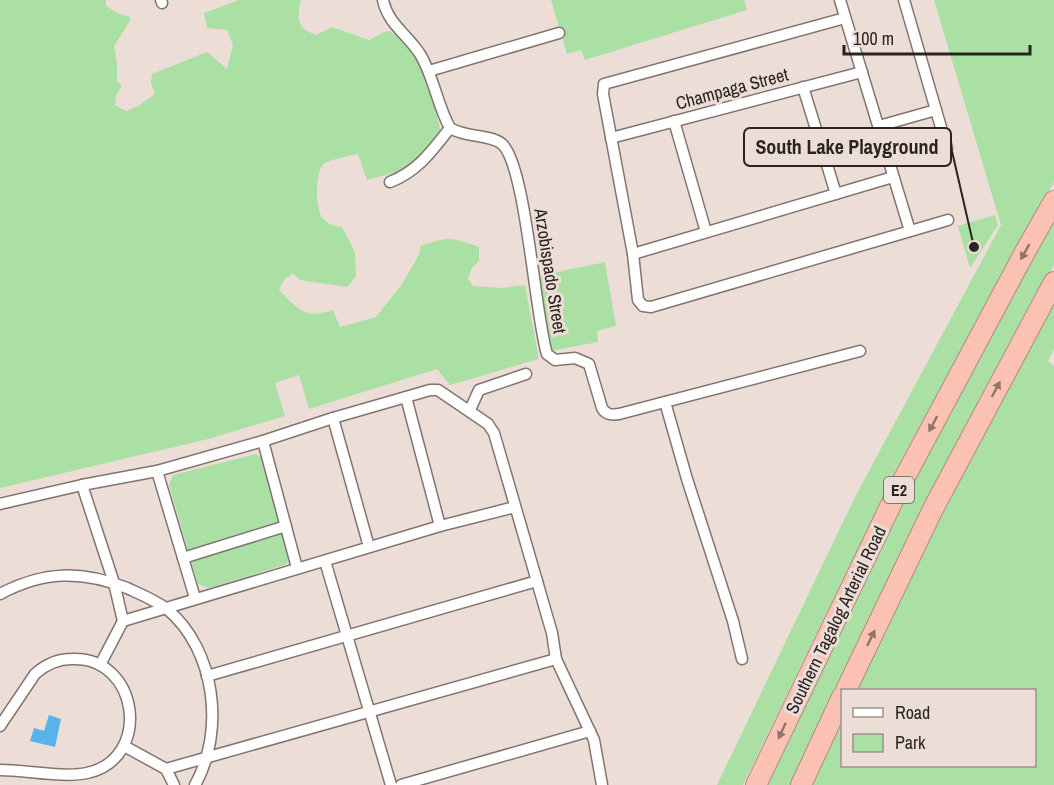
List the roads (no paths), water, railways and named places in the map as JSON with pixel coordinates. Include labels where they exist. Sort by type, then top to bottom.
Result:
[{"type":"highway","name":"Southern Tagalog Arterial Road","points":[[756,785],[899,488],[1054,201]]},
{"type":"highway","name":"E2","points":[[846,689],[933,509],[1054,282]]},
{"type":"highway","points":[[801,785],[841,701]]},
{"type":"street","points":[[383,0],[392,24],[414,45],[429,71],[450,128],[426,160],[404,177],[390,182]]},
{"type":"street","points":[[840,0],[910,231]]},
{"type":"street","points":[[904,0],[947,148]]},
{"type":"street","points":[[845,18],[604,84],[603,94],[633,254],[638,300],[643,306],[651,307],[948,220]]},
{"type":"street","points":[[429,71],[559,33]]},
{"type":"street","name":"Champaga Street","points":[[611,138],[862,72]]},
{"type":"street","points":[[803,87],[836,194]]},
{"type":"street","points":[[879,126],[936,110]]},
{"type":"street","points":[[674,121],[706,232]]},
{"type":"street","name":"Arzobispado Street","points":[[450,128],[463,134],[496,141],[505,148],[511,158],[523,205],[546,351],[549,357],[555,360],[575,358],[586,361],[591,368],[602,408],[609,414],[619,414],[860,351]]},
{"type":"street","points":[[633,254],[893,177]]},
{"type":"street","points":[[470,410],[479,390],[526,374]]},
{"type":"street","points":[[0,504],[157,471],[430,390],[438,390],[470,410],[488,424],[494,433],[552,633],[556,659],[594,740],[602,785]]},
{"type":"street","points":[[406,397],[440,526]]},
{"type":"street","points":[[665,402],[690,490],[733,621],[742,659]]},
{"type":"street","points":[[333,418],[369,547]]},
{"type":"street","points":[[262,441],[297,568]]},
{"type":"street","points":[[157,471],[195,598]]},
{"type":"street","points":[[82,485],[114,583],[123,621],[100,665]]},
{"type":"street","points":[[123,621],[440,526],[515,507]]},
{"type":"street","points":[[183,558],[286,525]]},
{"type":"street","points":[[325,561],[391,785]]},
{"type":"street","points":[[0,594],[15,586],[51,576],[89,577],[114,583],[151,599],[167,609],[192,640],[207,676],[212,698],[211,739],[206,759],[195,785]]},
{"type":"street","points":[[207,676],[537,582]]},
{"type":"street","points":[[0,726],[28,681],[51,663],[68,659],[86,660],[100,665],[115,675],[129,704],[131,724],[124,746],[110,762],[88,772],[68,774],[0,770]]},
{"type":"street","points":[[166,769],[556,659]]},
{"type":"street","points":[[401,785],[590,731]]},
{"type":"street","points":[[124,746],[166,769],[174,785]]},
{"type":"water","points":[[49,715],[61,719],[55,747],[30,741],[34,728],[44,731]]},
{"type":"place","name":"South Lake Playground","points":[[974,247]]}]
